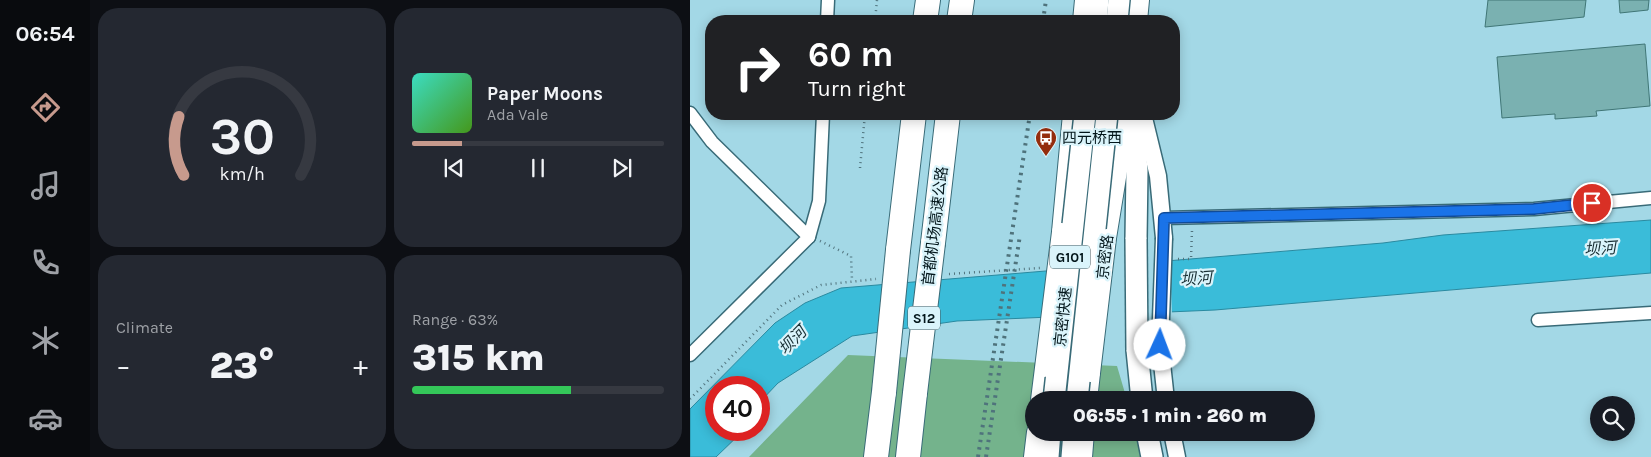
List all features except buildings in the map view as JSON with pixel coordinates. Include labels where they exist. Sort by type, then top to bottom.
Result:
[{"type":"highway","points":[[926,15],[928,0]]},
{"type":"highway","points":[[960,15],[962,0]]},
{"type":"highway","points":[[1097,15],[1098,0]]},
{"type":"highway","points":[[1118,15],[1119,0]]},
{"type":"highway","name":"S12","points":[[876,457],[913,120]]},
{"type":"highway","name":"首都机场高速公路","points":[[908,457],[947,120]]},
{"type":"highway","name":"京密快速","points":[[1055,391],[1085,120]]},
{"type":"highway","name":"京密快速","points":[[1079,391],[1106,120]]},
{"type":"highway","points":[[1133,120],[1137,170],[1137,350],[1141,391]]},
{"type":"highway","points":[[1048,457],[1049,441]]},
{"type":"highway","points":[[1072,457],[1073,441]]},
{"type":"highway","points":[[1149,441],[1152,457]]},
{"type":"main road","points":[[1083,15],[1084,0]]},
{"type":"main road","points":[[1139,15],[1140,0]]},
{"type":"main road","points":[[1041,391],[1071,120]]},
{"type":"main road","name":"京密路","points":[[1089,391],[1107,238],[1127,120]]},
{"type":"main road","points":[[1033,457],[1035,441]]},
{"type":"main road","points":[[1082,457],[1084,441]]},
{"type":"street","points":[[827,15],[828,0]]},
{"type":"street","points":[[690,113],[712,142],[809,237]]},
{"type":"street","points":[[690,355],[809,237],[819,201],[823,120]]},
{"type":"street","points":[[1144,120],[1158,176],[1164,218],[1160,345],[1165,391]]},
{"type":"street","points":[[1164,218],[1534,209],[1651,198]]},
{"type":"street","points":[[1538,320],[1651,313]]},
{"type":"street","points":[[1174,441],[1177,457]]},
{"type":"path","points":[[876,15],[877,0]]},
{"type":"path","points":[[860,168],[864,120]]},
{"type":"path","points":[[1192,259],[1193,218]]},
{"type":"path","points":[[809,237],[852,256],[852,280]]},
{"type":"green space","points":[[848,355],[1117,366],[1124,391],[1025,391],[1025,441],[1139,441],[1144,457],[749,457],[765,441],[770,441],[770,435]]},
{"type":"water","name":"坝河","points":[[1651,220],[1651,273],[1215,310],[957,321],[852,336],[778,383],[770,391],[770,376],[723,376],[775,323],[805,303],[841,288],[1383,243],[1443,235]]},
{"type":"water","points":[[705,394],[705,441],[733,441],[716,457],[690,457],[690,409]]},
{"type":"pier","points":[[1170,258],[1172,314],[1044,320],[1051,268]]},
{"type":"railway","points":[[1044,15],[1046,0]]},
{"type":"railway","points":[[978,457],[1029,120]]},
{"type":"railway","points":[[986,457],[1020,235]]},
{"type":"place","name":"四元桥西","points":[[1046,157]]},
{"type":"route","points":[[1160,345],[1164,218],[1534,209],[1592,203]]}]
